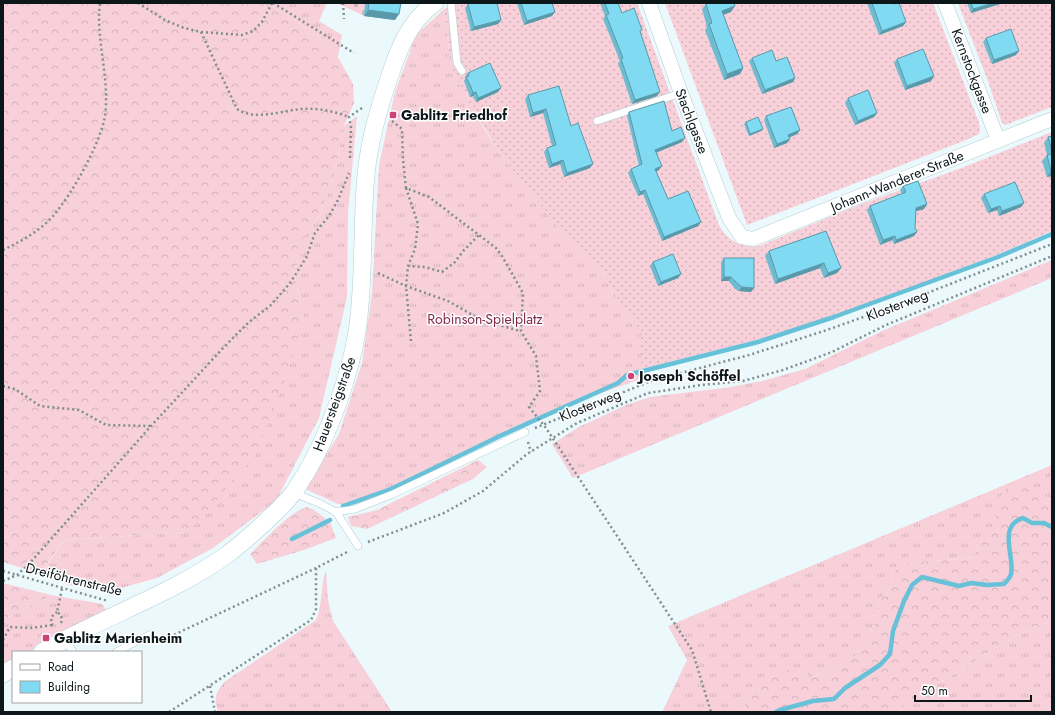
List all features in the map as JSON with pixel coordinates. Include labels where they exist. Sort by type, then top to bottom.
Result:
[{"type":"street","name":"Hauersteigstraße","points":[[46,651],[69,646],[140,603],[194,576],[229,553],[256,530],[294,492],[313,461],[330,422],[347,375],[357,332],[366,177],[369,153],[378,111],[402,43],[418,17],[434,3]]},
{"type":"street","name":"Stachlgasse","points":[[648,3],[729,218],[742,237]]},
{"type":"street","name":"Kernstockgasse","points":[[945,3],[998,140]]},
{"type":"street","name":"Johann-Wanderer-Straße","points":[[742,237],[753,239],[1052,119]]},
{"type":"street","points":[[3,674],[12,669]]},
{"type":"lane","points":[[450,3],[457,63],[462,72]]},
{"type":"lane","points":[[597,122],[681,93]]},
{"type":"lane","points":[[336,512],[355,509],[393,494],[525,432]]},
{"type":"lane","points":[[294,492],[336,512],[358,546]]},
{"type":"lane","points":[[118,651],[151,634]]},
{"type":"path","points":[[3,250],[26,239],[52,217],[72,190],[95,147],[104,120],[106,97],[98,17],[100,3]]},
{"type":"path","points":[[138,3],[171,23],[184,28],[201,32],[242,36],[253,31],[262,22],[273,3],[354,53]]},
{"type":"path","points":[[343,3],[344,19]]},
{"type":"path","points":[[201,32],[237,109],[244,114],[264,114],[301,109],[334,111],[349,117]]},
{"type":"path","points":[[349,117],[365,106],[378,111],[402,129],[406,188],[418,224],[415,250],[408,266],[406,286],[411,341]]},
{"type":"path","points":[[349,117],[351,127],[350,163]]},
{"type":"path","points":[[3,581],[17,575],[29,564],[151,426],[224,347],[249,322],[271,305],[290,283],[306,258],[315,233],[329,216],[338,200],[350,170]]},
{"type":"path","points":[[406,188],[429,197],[496,248],[502,256],[523,293],[521,331],[536,356],[540,391],[529,407],[553,439],[692,650],[711,712]]},
{"type":"path","points":[[408,266],[426,267],[442,272],[454,263],[464,250],[480,236]]},
{"type":"path","name":"Klosterweg","points":[[525,432],[651,381],[749,355],[824,331],[889,308],[1052,244]]},
{"type":"path","points":[[151,634],[159,631],[165,639],[316,568],[358,546],[444,513],[483,491],[527,454],[577,423],[648,393],[701,385],[743,381],[783,370],[832,352],[886,325],[1052,256]]},
{"type":"path","points":[[362,266],[406,286],[448,301],[483,321],[521,331]]},
{"type":"path","points":[[3,386],[14,389],[40,406],[79,410],[106,425],[151,426]]},
{"type":"path","points":[[169,712],[310,620],[316,609],[316,568]]},
{"type":"path","name":"Dreiföhrenstraße","points":[[3,571],[62,589],[113,602]]},
{"type":"path","points":[[52,624],[51,618],[57,612],[62,589]]},
{"type":"path","points":[[3,640],[10,627],[31,628],[52,624],[56,626],[62,620],[61,615],[57,612]]},
{"type":"path","points":[[210,686],[215,712]]},
{"type":"green space","points":[[3,3],[266,3],[284,13],[317,36],[338,57],[353,84],[354,103],[344,126],[334,175],[320,215],[299,244],[295,277],[304,320],[285,380],[254,458],[188,532],[64,540],[40,574],[3,562]]},
{"type":"green space","points":[[266,3],[327,3],[319,21],[342,35],[338,57],[317,36],[284,13]]},
{"type":"green space","points":[[337,3],[397,3],[395,20],[364,16]]},
{"type":"green space","points":[[458,3],[637,3],[719,225],[726,235],[741,245],[753,247],[759,246],[859,205],[964,167],[1052,132],[1052,231],[997,255],[834,316],[757,340],[641,369],[641,331],[619,302],[603,272],[564,235],[502,156],[475,113],[451,68],[444,9]]},
{"type":"green space","points":[[665,3],[933,3],[977,117],[980,128],[979,134],[747,225]]},
{"type":"green space","points":[[958,3],[1052,3],[1052,107],[1005,125],[1002,123],[989,84]]},
{"type":"green space","name":"Robinson-Spielplatz","points":[[444,9],[451,68],[484,129],[502,156],[564,235],[603,272],[619,302],[641,331],[641,379],[590,397],[503,436],[394,489],[356,504],[338,504],[305,489],[339,434],[362,363],[372,293],[379,165],[395,92],[416,35]]},
{"type":"green space","points":[[357,116],[348,213],[347,297],[319,418],[276,501],[213,548],[157,578],[114,590],[69,585],[41,574],[64,540],[188,532],[304,320],[295,277],[299,243],[320,215],[334,175],[344,126]]},
{"type":"green space","points":[[1052,260],[1052,278],[573,478],[552,444],[579,427],[626,405],[650,397],[731,387],[762,381],[805,369],[882,331]]},
{"type":"green space","points":[[478,460],[487,467],[473,479],[367,529],[351,526],[348,517],[377,510]]},
{"type":"green space","points":[[1052,465],[1052,506],[1043,501],[1002,494],[997,512],[998,531],[978,544],[974,558],[916,562],[899,565],[892,575],[890,589],[880,599],[876,612],[875,623],[856,655],[828,673],[810,677],[798,670],[753,691],[748,704],[742,712],[662,712],[687,660],[668,626]]},
{"type":"green space","points":[[1024,483],[1043,501],[1052,506],[1052,620],[1012,638],[904,705],[899,712],[742,712],[748,704],[753,691],[786,670],[798,670],[811,677],[828,673],[856,655],[875,623],[876,612],[880,599],[890,589],[892,575],[899,564],[974,558],[978,544],[984,535],[998,531],[996,517],[997,505],[1006,489],[1011,484]]},
{"type":"green space","points":[[307,507],[314,510],[330,522],[336,538],[307,549],[257,564],[250,554],[285,520]]},
{"type":"green space","points":[[326,570],[328,600],[333,621],[392,712],[218,712],[216,696],[224,682],[316,620],[320,608]]},
{"type":"green space","points":[[3,583],[51,595],[3,620]]},
{"type":"green space","points":[[51,595],[102,604],[106,610],[32,651],[12,651],[12,662],[3,667],[3,620]]},
{"type":"green space","points":[[1052,620],[1052,712],[899,712],[904,705],[1012,638]]},
{"type":"building","points":[[369,3],[401,3],[399,14],[368,10]]},
{"type":"building","points":[[497,3],[501,20],[474,27],[468,4]]},
{"type":"building","points":[[521,3],[552,3],[555,12],[527,21]]},
{"type":"building","points":[[605,3],[618,3],[622,13],[634,8],[660,92],[635,100],[621,59],[623,58],[606,15],[609,14]]},
{"type":"building","points":[[734,3],[735,6],[722,11],[743,68],[727,74],[709,24],[712,23],[706,4]]},
{"type":"building","points":[[872,3],[899,3],[906,22],[882,31]]},
{"type":"building","points":[[971,3],[994,3],[973,9]]},
{"type":"building","points":[[1011,29],[1019,51],[994,60],[986,38]]},
{"type":"building","points":[[923,49],[934,76],[907,86],[897,59]]},
{"type":"building","points":[[772,50],[776,61],[787,57],[795,78],[765,90],[752,58]]},
{"type":"building","points":[[490,63],[501,88],[478,98],[476,92],[473,93],[466,77],[469,76],[468,73]]},
{"type":"building","points":[[559,86],[571,126],[578,123],[593,164],[567,173],[563,160],[552,164],[547,148],[556,145],[546,109],[533,113],[528,95]]},
{"type":"building","points":[[868,90],[877,113],[858,121],[848,98]]},
{"type":"building","points":[[664,101],[672,131],[681,127],[685,138],[655,150],[662,166],[655,169],[668,199],[688,191],[701,222],[664,237],[645,190],[640,192],[631,169],[642,164],[629,112]]},
{"type":"building","points":[[791,107],[800,130],[788,135],[790,139],[777,144],[766,116]]},
{"type":"building","points":[[758,117],[763,129],[750,134],[746,122]]},
{"type":"building","points":[[1052,136],[1052,151],[1048,137]]},
{"type":"building","points":[[1052,154],[1052,171],[1051,171],[1047,155]]},
{"type":"building","points":[[918,181],[927,204],[916,208],[915,228],[917,232],[896,240],[895,236],[883,240],[870,206],[906,192],[903,186]]},
{"type":"building","points":[[1015,182],[1024,203],[1002,211],[1000,206],[991,209],[984,194]]},
{"type":"building","points":[[826,231],[841,268],[828,273],[824,263],[778,279],[769,251]]},
{"type":"building","points":[[673,254],[681,274],[661,282],[653,262]]},
{"type":"building","points":[[724,258],[754,258],[754,288],[742,287],[731,277],[724,277]]},
{"type":"waterway","points":[[343,506],[391,489],[502,435],[618,383],[627,375],[758,342],[834,317],[998,257],[1052,234]]},
{"type":"waterway","points":[[776,712],[813,701],[834,699],[845,688],[880,665],[890,654],[893,631],[904,601],[912,585],[922,577],[959,586],[971,583],[987,585],[1004,584],[1011,574],[1012,567],[1009,535],[1015,522],[1023,518],[1032,523],[1044,523],[1052,527]]},
{"type":"waterway","points":[[292,539],[330,520]]},
{"type":"place","name":"Gablitz Friedhof","points":[[393,115]]},
{"type":"place","name":"Joseph Schöffel","points":[[631,376]]},
{"type":"place","name":"Gablitz Marienheim","points":[[46,638]]}]
